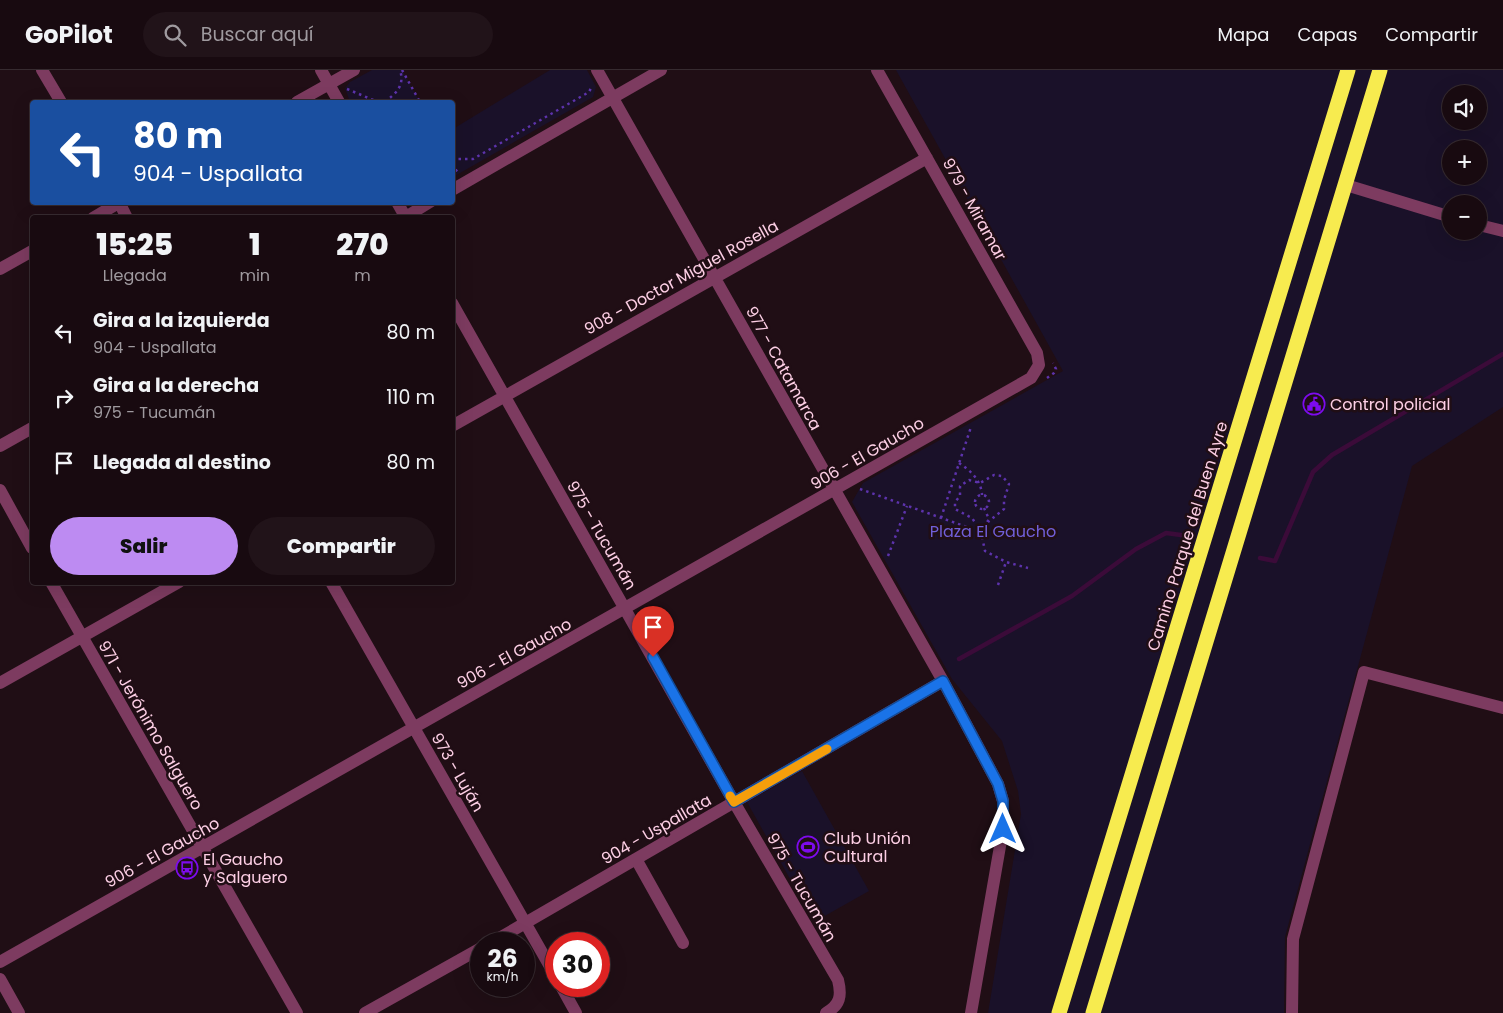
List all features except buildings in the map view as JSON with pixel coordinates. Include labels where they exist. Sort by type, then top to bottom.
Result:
[{"type":"highway","name":"Camino Parque del Buen Ayre","points":[[1059,1013],[1348,70]]},
{"type":"highway","points":[[1093,1013],[1380,70]]},
{"type":"street","points":[[42,70],[60,100]]},
{"type":"street","points":[[320,70],[338,100]]},
{"type":"street","points":[[301,100],[354,70]]},
{"type":"street","points":[[455,188],[661,70]]},
{"type":"street","name":"979 - Miramar","points":[[877,70],[1037,353],[1039,365]]},
{"type":"street","name":"977 - Catamarca","points":[[592,74],[613,98],[993,771],[1003,801],[1003,829],[971,1013]]},
{"type":"street","name":"908 - Doctor Miguel Rosella","points":[[455,424],[927,158]]},
{"type":"street","points":[[1346,185],[1442,214]]},
{"type":"street","points":[[98,215],[116,205]]},
{"type":"street","points":[[408,215],[425,205]]},
{"type":"street","points":[[1487,228],[1503,231]]},
{"type":"street","points":[[0,269],[30,252]]},
{"type":"street","name":"975 - Tucumán","points":[[455,308],[734,802],[838,980],[841,991],[839,1001],[834,1008],[826,1013]]},
{"type":"street","name":"906 - El Gaucho","points":[[0,962],[1031,378],[1039,365]]},
{"type":"street","points":[[0,446],[30,429]]},
{"type":"street","points":[[0,490],[30,544]]},
{"type":"street","name":"971 - Jerónimo Salguero","points":[[53,585],[296,1013]]},
{"type":"street","points":[[0,683],[174,585]]},
{"type":"street","name":"973 - Luján","points":[[333,585],[545,957]]},
{"type":"street","points":[[1292,1013],[1293,939],[1364,672],[1503,708]]},
{"type":"street","name":"904 - Uspallata","points":[[510,932],[943,681]]},
{"type":"street","points":[[636,859],[683,943]]},
{"type":"street","points":[[365,1013],[470,954]]},
{"type":"street","points":[[0,979],[19,1013]]},
{"type":"street","points":[[567,997],[576,1013]]},
{"type":"path","points":[[388,100],[400,88],[401,70]]},
{"type":"path","points":[[401,70],[419,100]]},
{"type":"path","points":[[455,159],[473,159],[589,92],[592,86],[592,74]]},
{"type":"path","points":[[345,88],[373,100]]},
{"type":"path","points":[[455,169],[458,174]]},
{"type":"path","points":[[1042,380],[1054,373],[1056,369],[1050,358]]},
{"type":"path","points":[[941,518],[974,420]]},
{"type":"path","points":[[959,464],[968,469],[980,483],[982,495],[988,500],[988,504],[984,508]]},
{"type":"path","points":[[984,528],[978,527],[972,518],[957,512],[955,505],[960,496],[962,483],[969,480],[980,483],[998,475],[1005,478],[1009,484],[1002,512],[988,522],[984,528],[981,532],[985,551],[1006,562],[1028,568]]},
{"type":"path","points":[[864,483],[856,488],[981,532]]},
{"type":"path","points":[[982,495],[976,498],[975,502],[978,507],[984,508]]},
{"type":"path","points":[[883,550],[887,558],[907,506]]},
{"type":"path","points":[[984,508],[988,516],[988,522]]},
{"type":"path","points":[[998,585],[1006,562]]},
{"type":"green space","points":[[372,70],[402,70],[419,100],[349,100],[345,88],[350,82]]},
{"type":"green space","points":[[550,70],[587,70],[596,87],[593,97],[455,176],[455,128]]},
{"type":"green space","name":"Plaza El Gaucho","points":[[896,70],[1503,70],[1503,407],[1412,466],[1285,937],[1284,1013],[988,1013],[1021,814],[1018,791],[1002,741],[952,679],[852,502],[863,483],[1063,371]]},
{"type":"green space","name":"Club Unión Cultural","points":[[802,771],[869,891],[814,922],[747,802]]},
{"type":"waterway","points":[[1260,558],[1275,561],[1313,472],[1332,455],[1503,354]]},
{"type":"waterway","points":[[959,659],[1072,596],[1136,549],[1166,533],[1181,535]]},
{"type":"slow traffic","points":[[730,796],[734,802],[827,749]]},
{"type":"place","name":"Control policial","points":[[1314,404]]},
{"type":"place","name":"Club Unión Cultural","points":[[808,847]]},
{"type":"place","name":"El Gaucho y Salguero","points":[[187,868]]},
{"type":"route","points":[[653,657],[734,802],[943,681],[993,771],[1003,801],[1003,829]]}]
